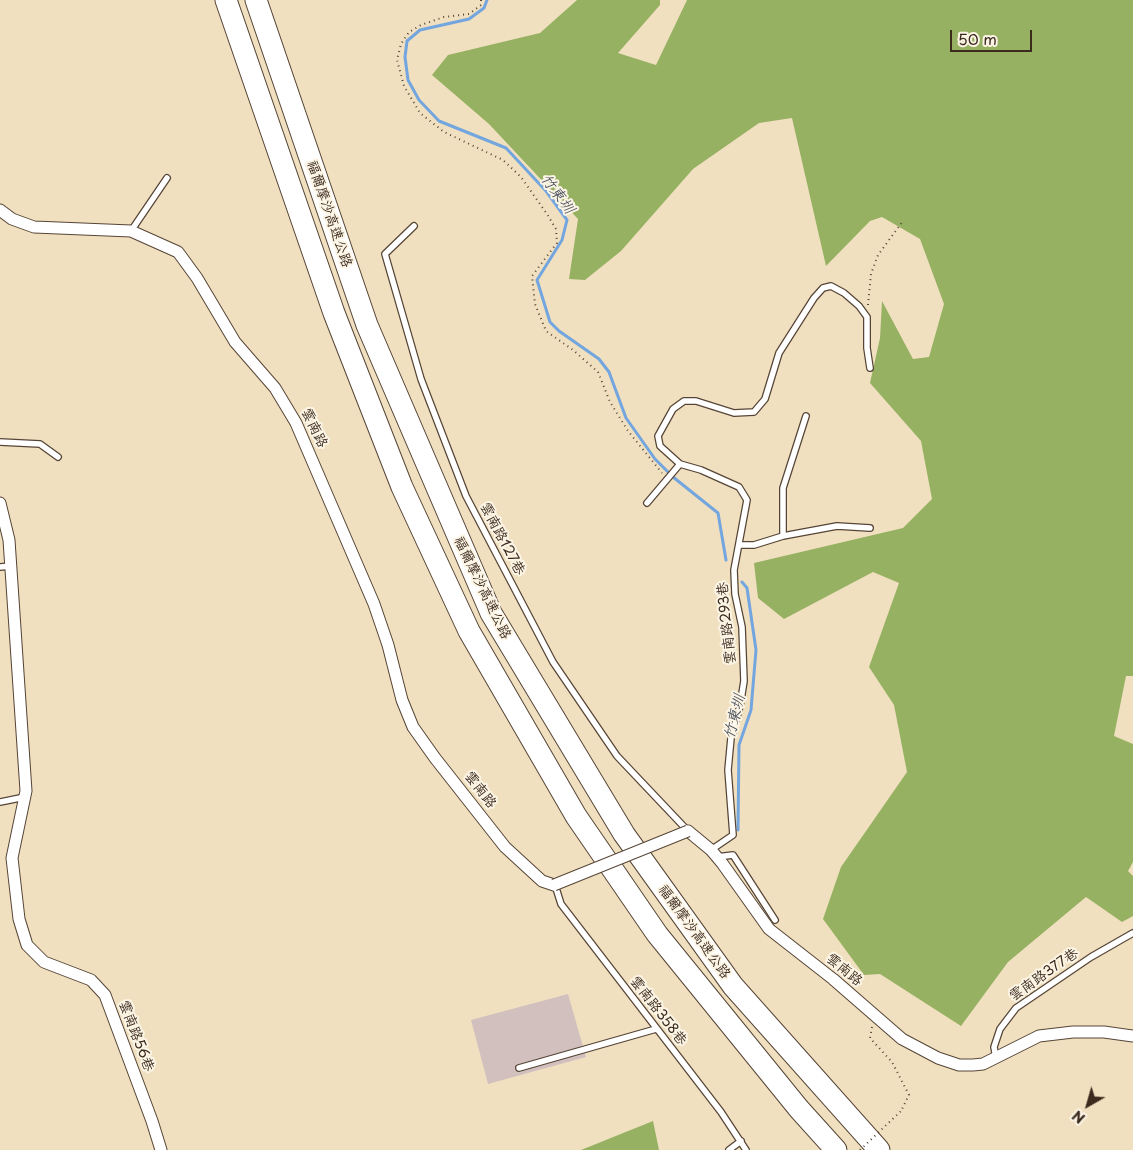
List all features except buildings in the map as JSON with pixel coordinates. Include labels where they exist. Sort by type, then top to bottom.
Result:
[{"type":"highway","name":"福爾摩沙高速公路","points":[[226,0],[334,313],[402,487],[469,631],[576,816],[658,934],[798,1109],[836,1150]]},
{"type":"highway","name":"福爾摩沙高速公路","points":[[256,0],[366,325],[491,613],[624,834],[732,986],[879,1150]]},
{"type":"street","name":"雲南路","points":[[0,210],[12,219],[34,227],[130,231],[178,252],[197,278],[235,342],[274,388],[296,423],[374,604],[388,645],[402,700],[413,727],[505,847],[542,880],[554,885]]},
{"type":"street","name":"雲南路56巷","points":[[0,502],[9,540],[5,567],[25,797],[12,858],[19,919],[27,945],[44,962],[91,980],[104,996],[152,1121],[161,1150]]},
{"type":"street","name":"雲南路","points":[[688,831],[714,853],[769,929],[833,979],[902,1039],[938,1058],[958,1065],[973,1065],[996,1058],[1040,1036],[1081,1032],[1133,1036]]},
{"type":"street","points":[[554,885],[688,831]]},
{"type":"lane","points":[[130,231],[168,178]]},
{"type":"lane","name":"雲南路127巷","points":[[414,226],[385,254],[421,379],[466,496],[553,662],[617,756],[688,831]]},
{"type":"lane","points":[[647,503],[666,478],[680,464],[660,446],[658,436],[673,409],[684,401],[696,401],[734,413],[754,412],[765,399],[779,354],[814,298],[823,288],[831,286],[844,294],[867,317],[867,348],[870,368]]},
{"type":"lane","points":[[783,536],[784,488],[806,416]]},
{"type":"lane","points":[[0,442],[40,444],[58,457]]},
{"type":"lane","name":"雲南路293巷","points":[[680,464],[720,477],[739,487],[747,500],[734,570],[735,594],[742,627],[744,681],[740,706],[731,738],[728,770],[733,835],[714,853]]},
{"type":"lane","points":[[739,545],[754,544],[783,536],[837,526],[870,528]]},
{"type":"lane","points":[[0,802],[25,797]]},
{"type":"lane","points":[[714,853],[733,855],[774,920]]},
{"type":"lane","name":"雲南路358巷","points":[[554,885],[561,904],[721,1112],[746,1150]]},
{"type":"lane","name":"雲南路377巷","points":[[996,1058],[994,1047],[1000,1029],[1016,1008],[1091,957],[1133,934]]},
{"type":"lane","points":[[519,1068],[656,1029]]},
{"type":"lane","points":[[729,1150],[741,1142]]},
{"type":"path","points":[[481,0],[480,5],[469,14],[444,18],[421,25],[409,32],[401,44],[397,60],[404,86],[420,113],[444,132],[503,160],[521,177],[547,214],[556,229],[557,243],[532,276],[535,304],[546,331],[573,350],[598,372],[610,402],[628,431],[666,478]]},
{"type":"path","points":[[867,317],[871,274],[878,255],[903,221]]},
{"type":"path","points":[[860,1150],[901,1111],[909,1095],[892,1062],[870,1038],[870,1029],[877,1018]]},
{"type":"shaded area","points":[[568,994],[586,1057],[488,1084],[471,1020]]},
{"type":"green space","points":[[577,0],[660,0],[660,5],[618,53],[656,65],[687,0],[1133,0],[1133,676],[1126,676],[1114,736],[1133,744],[1133,862],[1128,871],[1133,876],[1133,916],[1122,922],[1086,897],[1008,962],[961,1026],[880,974],[864,975],[823,919],[841,867],[907,772],[894,705],[869,667],[899,583],[873,572],[784,619],[758,598],[754,563],[903,528],[932,499],[921,441],[870,383],[880,338],[882,301],[913,359],[929,357],[944,304],[920,239],[882,217],[870,221],[826,266],[792,118],[759,123],[693,169],[621,251],[585,280],[569,279],[578,219],[489,124],[432,75],[448,55],[540,33]]},
{"type":"green space","points":[[653,1121],[659,1150],[581,1150]]},
{"type":"waterway","name":"竹東圳","points":[[487,0],[484,8],[469,19],[420,30],[407,41],[405,57],[408,80],[419,100],[439,121],[506,148],[546,191],[567,220],[562,240],[537,280],[550,322],[559,331],[599,359],[609,372],[626,418],[655,459],[673,477],[718,513],[726,560]]},
{"type":"waterway","name":"竹東圳","points":[[738,830],[739,745],[751,710],[756,650],[747,588],[742,582]]}]
